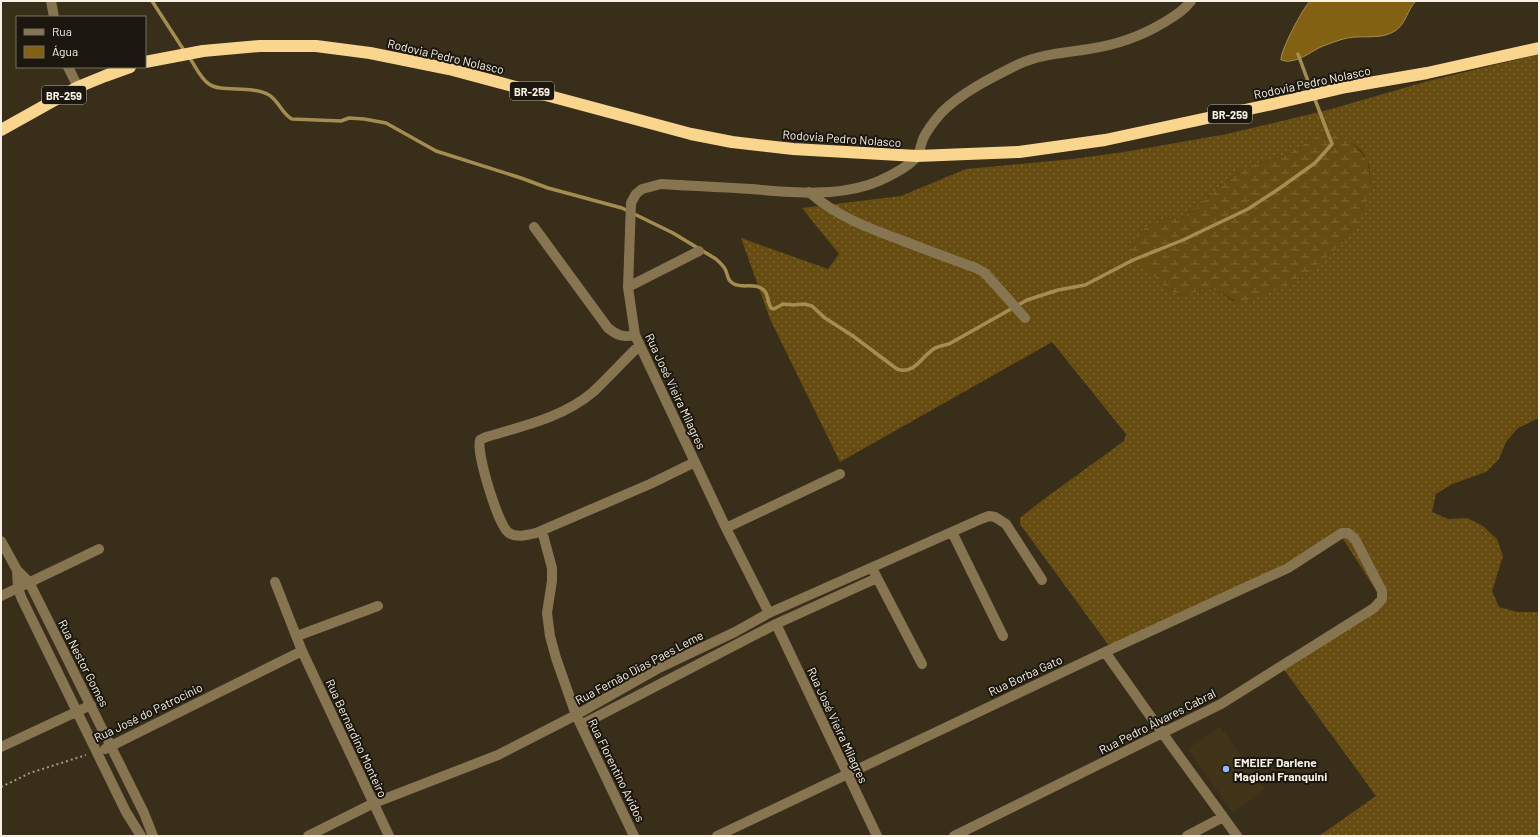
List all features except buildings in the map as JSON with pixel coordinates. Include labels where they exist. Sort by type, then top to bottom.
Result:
[{"type":"highway","name":"Rodovia Pedro Nolasco","points":[[146,62],[203,51],[260,46],[316,46],[370,53],[449,69],[691,134],[732,142],[793,149],[918,156],[1019,152],[1105,140],[1268,106],[1346,87],[1427,73],[1539,48]]},
{"type":"highway","name":"BR-259","points":[[1,130],[78,87],[127,68]]},
{"type":"street","points":[[51,1],[54,16]]},
{"type":"street","points":[[918,156],[924,138],[941,113],[954,101],[973,88],[1019,64],[1039,56],[1090,49],[1119,43],[1157,27],[1187,6],[1191,1]]},
{"type":"street","points":[[68,68],[78,87]]},
{"type":"street","name":"Rua José Vieira Milagres","points":[[769,613],[726,528],[635,335],[628,288],[630,208],[633,198],[642,189],[661,184],[809,192],[842,191],[868,186],[887,178],[918,156]]},
{"type":"street","points":[[809,192],[823,204],[836,212],[868,227],[976,268],[985,273],[1024,318]]},
{"type":"street","points":[[534,227],[608,328],[622,337],[635,335]]},
{"type":"street","points":[[628,288],[699,251]]},
{"type":"street","points":[[639,346],[592,392],[577,403],[534,423],[482,438],[479,442],[480,453],[488,485],[502,525],[506,532],[514,535],[526,535],[542,531],[650,484],[695,462]]},
{"type":"street","points":[[726,528],[840,474]]},
{"type":"street","name":"Rua Fernão Dias Paes Leme","points":[[308,836],[374,803],[498,755],[576,715],[659,668],[735,632],[769,613],[989,516],[995,517],[1006,524],[1042,580]]},
{"type":"street","name":"Rua Florentino Avidos","points":[[542,531],[552,568],[552,581],[547,613],[550,636],[556,658],[576,715],[634,836]]},
{"type":"street","points":[[952,532],[1003,636]]},
{"type":"street","name":"Rua Pedro Álvares Cabral","points":[[954,836],[1221,704],[1364,615],[1380,603],[1382,599],[1382,591],[1354,539],[1348,533],[1342,533]]},
{"type":"street","name":"Rua Borba Gato","points":[[717,836],[1105,652],[1288,568],[1342,533]]},
{"type":"street","name":"Rua Nestor Gomes","points":[[1,541],[17,570],[29,582],[91,704],[110,747],[144,813],[153,836]]},
{"type":"street","points":[[1,596],[99,549]]},
{"type":"street","points":[[872,568],[922,664]]},
{"type":"street","name":"Rua Nestor Gomes","points":[[17,570],[18,588],[21,597],[126,812],[141,836]]},
{"type":"street","points":[[581,725],[776,624],[877,578]]},
{"type":"street","name":"Rua Bernardino Monteiro","points":[[275,582],[302,651],[389,836]]},
{"type":"street","points":[[297,636],[378,606]]},
{"type":"street","name":"Rua José Vieira Milagres","points":[[776,624],[846,774],[877,836]]},
{"type":"street","name":"Rua José do Patrocínio","points":[[97,751],[110,747],[302,651]]},
{"type":"street","points":[[1105,652],[1237,836]]},
{"type":"street","points":[[1,747],[91,704]]},
{"type":"street","points":[[1187,836],[1223,817]]},
{"type":"path","name":"Rua José do Patrocínio","points":[[1,786],[30,773],[97,751]]},
{"type":"shaded area","name":"EMEIEF Darlene Magioni Franquini","points":[[1220,726],[1265,789],[1233,813],[1188,749]]},
{"type":"green space","points":[[1539,54],[1539,418],[1518,428],[1506,442],[1499,459],[1486,472],[1452,484],[1436,494],[1432,512],[1448,519],[1467,518],[1483,526],[1497,539],[1503,556],[1492,591],[1499,607],[1517,612],[1539,612],[1539,836],[1319,836],[1376,796],[1282,667],[1381,598],[1341,536],[1112,650],[1020,524],[1020,518],[1124,441],[1126,434],[1052,342],[840,462],[770,319],[741,238],[828,269],[839,254],[802,208],[901,196],[966,169],[1073,159],[1124,152],[1227,134],[1328,110],[1428,81]],"holes":[[[1323,132],[1349,141],[1365,155],[1370,170],[1371,184],[1310,269],[1295,283],[1233,301],[1217,290],[1201,290],[1182,295],[1170,291],[1156,278],[1142,230],[1162,219],[1181,218],[1192,212],[1220,186],[1251,165],[1285,156]]]},
{"type":"green space","points":[[1323,132],[1345,138],[1361,152],[1368,162],[1371,184],[1365,209],[1358,224],[1343,243],[1295,283],[1238,303],[1217,290],[1201,290],[1182,295],[1170,291],[1163,286],[1131,251],[1133,242],[1142,230],[1151,224],[1162,219],[1181,218],[1192,212],[1220,186],[1242,170],[1251,165],[1285,156]]},
{"type":"water","points":[[1310,1],[1416,1],[1410,8],[1402,25],[1390,34],[1347,38],[1323,46],[1299,59],[1289,61],[1281,60],[1284,48],[1292,30]]},
{"type":"waterway","points":[[152,1],[185,52]]},
{"type":"waterway","points":[[1298,54],[1312,92]]},
{"type":"waterway","points":[[189,57],[200,75],[209,84],[214,87],[246,89],[262,92],[269,95],[292,119],[341,121],[349,118],[386,123],[436,151],[548,188],[622,208],[673,233],[716,259],[724,268],[729,280],[732,283],[742,286],[755,286],[763,289],[766,293],[771,308],[774,309],[783,304],[804,304],[812,306],[825,318],[853,336],[897,369],[903,370],[912,368],[935,348],[949,344],[1027,300],[1058,290],[1085,285],[1133,260],[1183,240],[1248,209],[1280,188],[1315,163],[1332,144],[1314,97]]},
{"type":"place","name":"EMEIEF Darlene Magioni Franquini","points":[[1226,769]]}]
